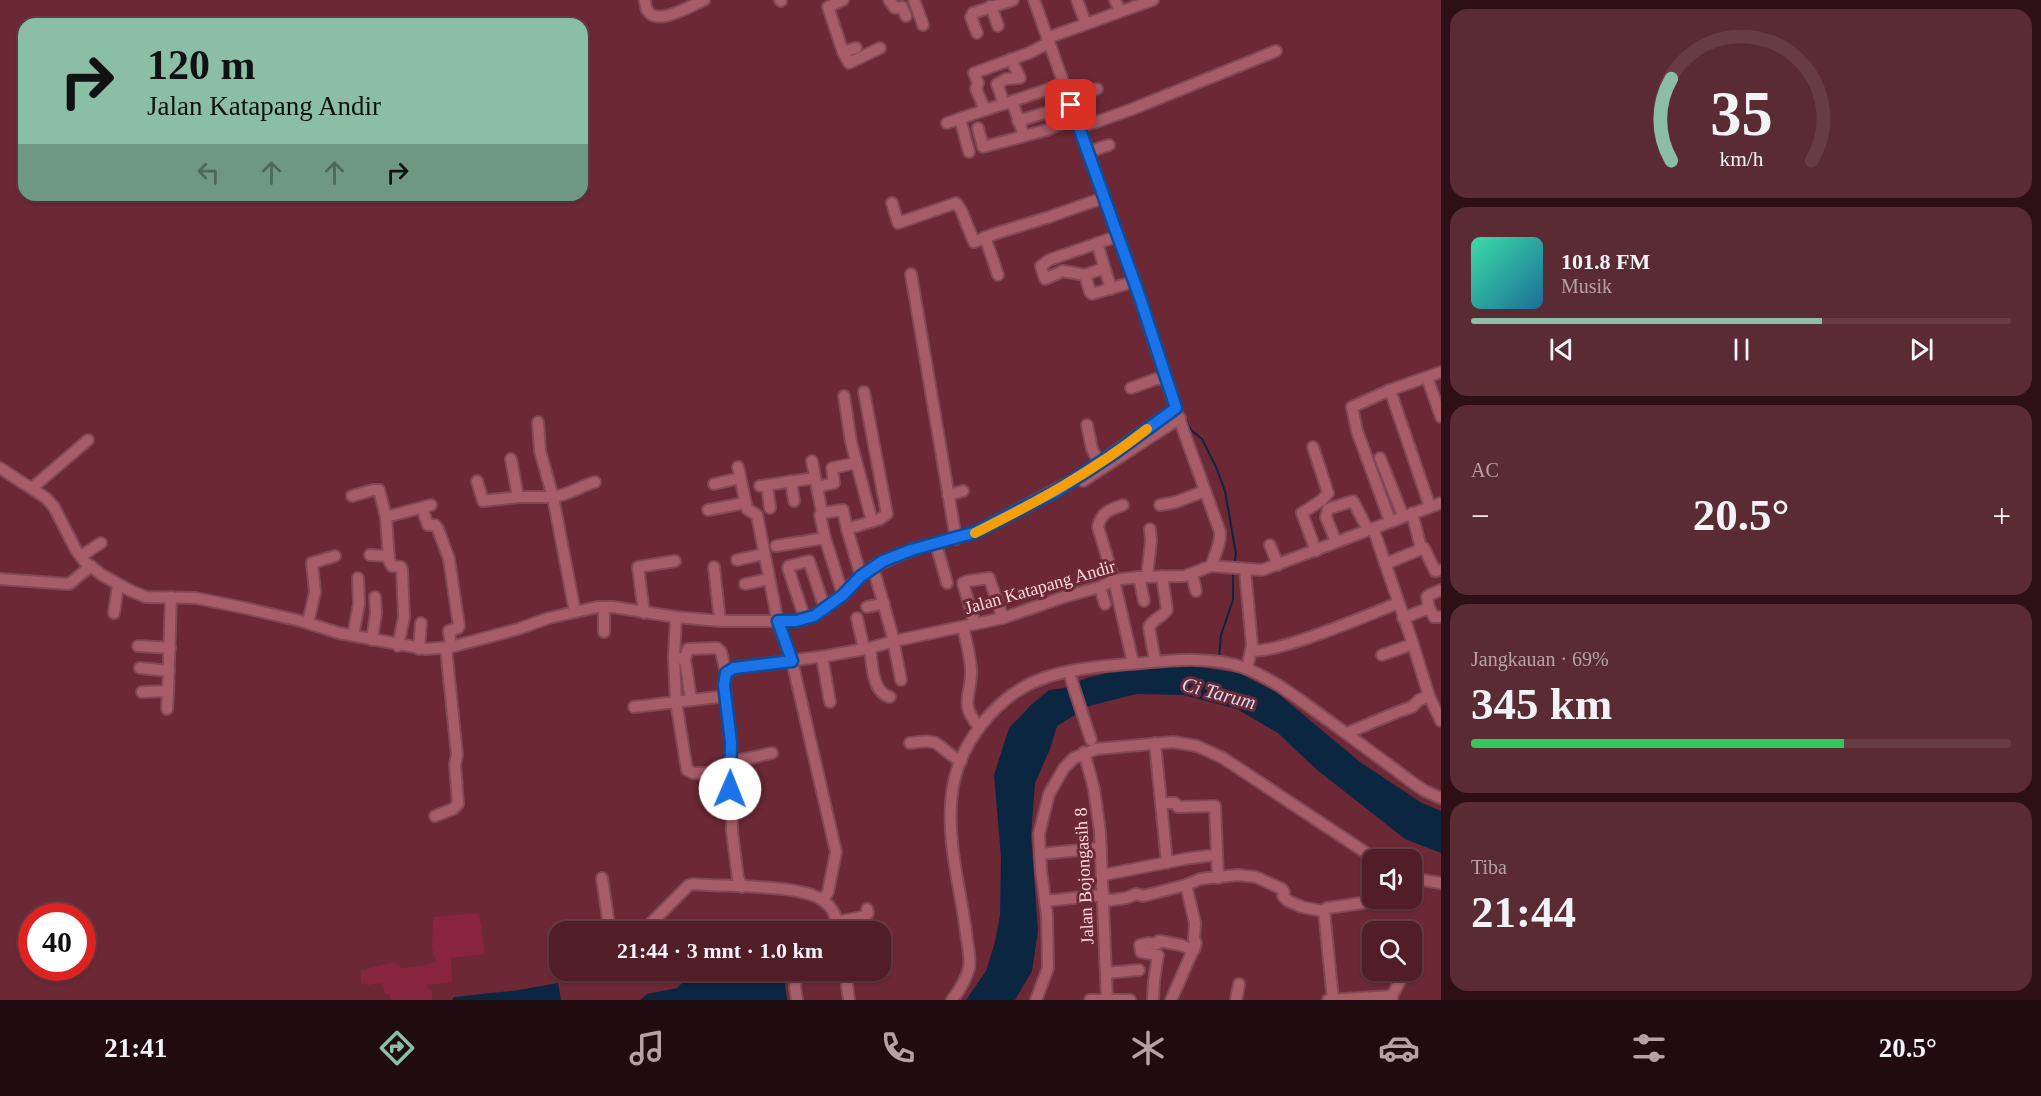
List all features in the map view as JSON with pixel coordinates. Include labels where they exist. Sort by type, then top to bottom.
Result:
[{"type":"street","points":[[644,0],[645,9],[649,15],[663,17],[704,0]]},
{"type":"street","points":[[843,0],[826,3],[849,63],[880,48]]},
{"type":"street","points":[[889,0],[896,8],[902,7],[906,16]]},
{"type":"street","points":[[914,0],[923,25]]},
{"type":"street","points":[[977,33],[972,14],[994,4],[1013,0]]},
{"type":"street","points":[[1034,0],[1221,534],[1211,566],[1262,570],[1436,505],[1390,390]]},
{"type":"street","points":[[1077,0],[1086,24]]},
{"type":"street","points":[[1115,0],[1120,11]]},
{"type":"street","points":[[985,110],[976,88],[978,83],[974,73],[1029,53],[1048,40],[1086,24],[1154,0]]},
{"type":"street","points":[[994,4],[998,26]]},
{"type":"street","points":[[843,52],[856,48]]},
{"type":"street","points":[[960,119],[966,153],[1130,110],[1276,51]]},
{"type":"street","points":[[1011,59],[1020,78],[1006,79],[997,84],[1024,136]]},
{"type":"street","points":[[947,123],[1064,84]]},
{"type":"street","points":[[1018,121],[1041,115],[1097,89]]},
{"type":"street","points":[[1041,115],[1047,130]]},
{"type":"street","points":[[978,128],[982,147]]},
{"type":"street","points":[[1088,152],[1109,145]]},
{"type":"street","points":[[892,203],[898,223],[956,203],[974,242],[1104,198]]},
{"type":"street","points":[[1104,268],[1085,275],[1063,271],[1044,279],[1042,266],[1049,260],[1118,236]]},
{"type":"street","points":[[985,237],[998,275]]},
{"type":"street","points":[[1097,243],[1111,289]]},
{"type":"street","points":[[911,274],[956,539]]},
{"type":"street","points":[[1085,275],[1092,294],[1133,280]]},
{"type":"street","points":[[1390,521],[1357,431],[1353,405],[1441,372]]},
{"type":"street","points":[[1427,377],[1441,417]]},
{"type":"street","points":[[1131,388],[1167,379]]},
{"type":"street","points":[[848,528],[885,517],[887,512],[864,392]]},
{"type":"street","points":[[844,396],[856,463],[872,521]]},
{"type":"street","points":[[937,547],[976,532],[1058,490],[1178,413]]},
{"type":"street","points":[[0,468],[46,498],[54,507],[89,568],[118,587],[146,597],[171,601],[196,598],[398,646],[448,649],[575,612],[604,609],[631,609],[676,620],[779,624],[805,619],[825,609],[843,595],[861,576],[911,550],[978,538],[1024,511],[1098,473],[1178,413]]},
{"type":"street","points":[[538,422],[540,451],[553,497],[575,612]]},
{"type":"street","points":[[1087,424],[1092,449],[1099,463]]},
{"type":"street","points":[[32,488],[88,440]]},
{"type":"street","points":[[1313,447],[1328,493],[1322,500],[1302,513],[1316,550]]},
{"type":"street","points":[[1380,458],[1421,548]]},
{"type":"street","points":[[511,459],[518,497]]},
{"type":"street","points":[[812,461],[822,513],[820,518],[843,595]]},
{"type":"street","points":[[770,508],[764,485],[790,481],[834,483],[832,468],[856,463]]},
{"type":"street","points":[[714,484],[739,473],[748,510],[757,515],[779,624],[792,661],[836,852],[828,892],[823,900]]},
{"type":"street","points":[[477,481],[483,501],[518,497],[553,497],[595,482]]},
{"type":"street","points":[[790,481],[794,501]]},
{"type":"street","points":[[352,496],[378,490],[381,496],[386,517],[389,556],[392,566],[401,567],[402,570],[404,617],[398,646]]},
{"type":"street","points":[[948,495],[963,491]]},
{"type":"street","points":[[1160,505],[1176,502],[1205,491]]},
{"type":"street","points":[[1336,542],[1326,512],[1331,508],[1353,501],[1371,529],[1413,644],[1429,696],[1441,717]]},
{"type":"street","points":[[708,510],[746,503]]},
{"type":"street","points":[[1123,505],[1107,511],[1098,526],[1114,580],[1133,663]]},
{"type":"street","points":[[386,517],[426,506],[428,525],[435,525],[438,528],[449,560],[459,626],[449,631],[448,649],[457,755],[455,764],[458,804],[453,809],[435,816]]},
{"type":"street","points":[[822,513],[843,510],[861,576]]},
{"type":"street","points":[[1144,601],[1143,576],[1152,541],[1150,529]]},
{"type":"street","points":[[776,546],[825,538]]},
{"type":"street","points":[[81,556],[100,543]]},
{"type":"street","points":[[1270,545],[1278,565]]},
{"type":"street","points":[[937,547],[947,584]]},
{"type":"street","points":[[1385,564],[1421,548],[1426,549],[1436,571],[1441,570]]},
{"type":"street","points":[[369,555],[389,556]]},
{"type":"street","points":[[737,560],[764,555]]},
{"type":"street","points":[[308,623],[315,592],[312,563],[335,556]]},
{"type":"street","points":[[644,613],[633,567],[675,561]]},
{"type":"street","points":[[805,619],[789,566],[809,561],[825,609]]},
{"type":"street","name":"Jalan Katapang Andir","points":[[726,673],[734,668],[867,649],[1003,618],[1100,587],[1114,580],[1143,576],[1185,576],[1211,566]]},
{"type":"street","points":[[714,567],[720,621]]},
{"type":"street","points":[[0,579],[69,584],[89,568]]},
{"type":"street","points":[[1236,568],[1252,650],[1247,669]]},
{"type":"street","points":[[874,569],[894,641],[901,680]]},
{"type":"street","points":[[1192,574],[1196,591]]},
{"type":"street","points":[[1155,661],[1149,627],[1167,610],[1162,576]]},
{"type":"street","points":[[353,635],[359,604],[358,578]]},
{"type":"street","points":[[975,624],[963,583],[968,580],[989,578],[1003,618]]},
{"type":"street","points":[[745,584],[769,579]]},
{"type":"street","points":[[114,614],[118,587]]},
{"type":"street","points":[[1100,587],[1106,604]]},
{"type":"street","points":[[1441,590],[1427,596],[1429,608],[1434,617],[1441,617]]},
{"type":"street","points":[[372,640],[376,613],[375,597]]},
{"type":"street","points":[[167,709],[171,601]]},
{"type":"street","points":[[867,607],[884,603]]},
{"type":"street","points":[[1252,650],[1263,651],[1309,637],[1398,603]]},
{"type":"street","points":[[1403,618],[1429,608]]},
{"type":"street","points":[[604,609],[604,632]]},
{"type":"street","points":[[857,618],[876,683],[882,694],[890,697]]},
{"type":"street","points":[[676,620],[680,658],[691,700]]},
{"type":"street","points":[[419,649],[421,623]]},
{"type":"street","points":[[963,627],[971,671],[967,708],[969,715],[979,727]]},
{"type":"street","points":[[1382,655],[1413,644]]},
{"type":"street","points":[[138,646],[170,648]]},
{"type":"street","points":[[742,887],[738,878],[732,831],[731,768],[731,742],[726,673],[721,652],[717,648],[688,649],[680,658],[676,702],[687,770],[693,773],[731,768],[772,753]]},
{"type":"street","points":[[822,657],[830,702]]},
{"type":"street","points":[[952,1000],[964,980],[969,961],[964,914],[952,849],[952,792],[961,761],[979,727],[1016,693],[1042,678],[1082,669],[1155,661],[1193,660],[1247,669],[1290,692],[1413,783],[1441,798]]},
{"type":"street","points":[[140,668],[169,671]]},
{"type":"street","points":[[1071,679],[1082,669]]},
{"type":"street","points":[[1055,675],[1071,679]]},
{"type":"street","points":[[1071,679],[1091,740],[1107,747]]},
{"type":"street","points":[[142,692],[168,691]]},
{"type":"street","points":[[634,707],[726,696]]},
{"type":"street","points":[[1347,734],[1412,707],[1419,700],[1429,696]]},
{"type":"street","points":[[910,743],[924,740],[935,742],[961,761]]},
{"type":"street","points":[[1036,1000],[1048,968],[1039,834],[1049,794],[1064,768],[1083,753],[1091,740]]},
{"type":"street","points":[[1083,753],[1107,747],[1155,743],[1183,742],[1197,746],[1214,754],[1362,850]]},
{"type":"street","points":[[1155,743],[1167,863]]},
{"type":"street","name":"Jalan Bojongasih 8","points":[[1083,753],[1094,789],[1101,848],[1107,1000]]},
{"type":"street","points":[[1161,803],[1176,802],[1178,807],[1215,806],[1218,878]]},
{"type":"street","points":[[1040,854],[1101,848]]},
{"type":"street","points":[[1103,875],[1217,855]]},
{"type":"street","points":[[1045,901],[1126,898],[1136,894],[1143,896],[1200,879],[1238,875],[1256,877],[1282,889],[1283,896],[1288,901],[1318,911],[1362,903]]},
{"type":"street","points":[[602,878],[608,921]]},
{"type":"street","points":[[1422,880],[1441,883]]},
{"type":"street","points":[[653,921],[689,885],[804,892],[823,900],[836,915],[837,921]]},
{"type":"street","points":[[1171,1000],[1196,943],[1194,939],[1195,922],[1186,885]]},
{"type":"street","points":[[853,921],[866,916],[867,909]]},
{"type":"street","points":[[1324,910],[1333,1000]]},
{"type":"street","points":[[1153,1000],[1158,955],[1146,951],[1141,952],[1141,944],[1157,944],[1159,941],[1193,950]]},
{"type":"street","points":[[1106,973],[1139,970]]},
{"type":"street","points":[[796,981],[797,1000]]},
{"type":"street","points":[[846,981],[849,1000]]},
{"type":"street","points":[[1328,1000],[1392,998],[1399,981]]},
{"type":"street","points":[[1236,1000],[1239,984]]},
{"type":"street","points":[[1090,1000],[1130,1000]]},
{"type":"shaded area","points":[[477,913],[481,923],[485,954],[451,958],[452,982],[427,985],[428,990],[431,989],[433,1000],[391,1000],[389,994],[385,994],[382,983],[369,985],[361,983],[361,970],[394,962],[402,968],[426,965],[436,961],[432,948],[433,917]]},
{"type":"water","name":"Ci Tarum","points":[[1192,666],[1239,673],[1276,692],[1360,762],[1422,803],[1441,811],[1441,853],[1405,839],[1316,769],[1278,733],[1237,709],[1184,695],[1136,694],[1089,706],[1057,726],[1035,783],[1031,836],[1038,931],[1032,971],[1015,1000],[966,1000],[986,971],[1000,915],[1001,857],[994,775],[1009,728],[1049,690],[1064,688],[1087,678],[1124,669]]},
{"type":"water","points":[[684,981],[786,981],[787,1000],[640,1000],[647,994],[677,988]]},
{"type":"water","points":[[558,983],[561,1000],[452,1000],[454,997]]},
{"type":"waterway","points":[[1181,411],[1191,430],[1202,439],[1225,491],[1236,554],[1234,564]]},
{"type":"waterway","points":[[1219,658],[1221,635],[1233,600],[1233,573]]},
{"type":"waterway","points":[[363,643],[393,648]]},
{"type":"slow traffic","points":[[975,533],[1058,490],[1147,429]]},
{"type":"route","points":[[730,789],[731,742],[724,685],[726,673],[729,669],[734,668],[792,661],[778,621],[796,621],[814,616],[843,595],[861,576],[883,561],[911,550],[976,532],[1058,490],[1116,452],[1176,408],[1139,295],[1071,105]]}]
